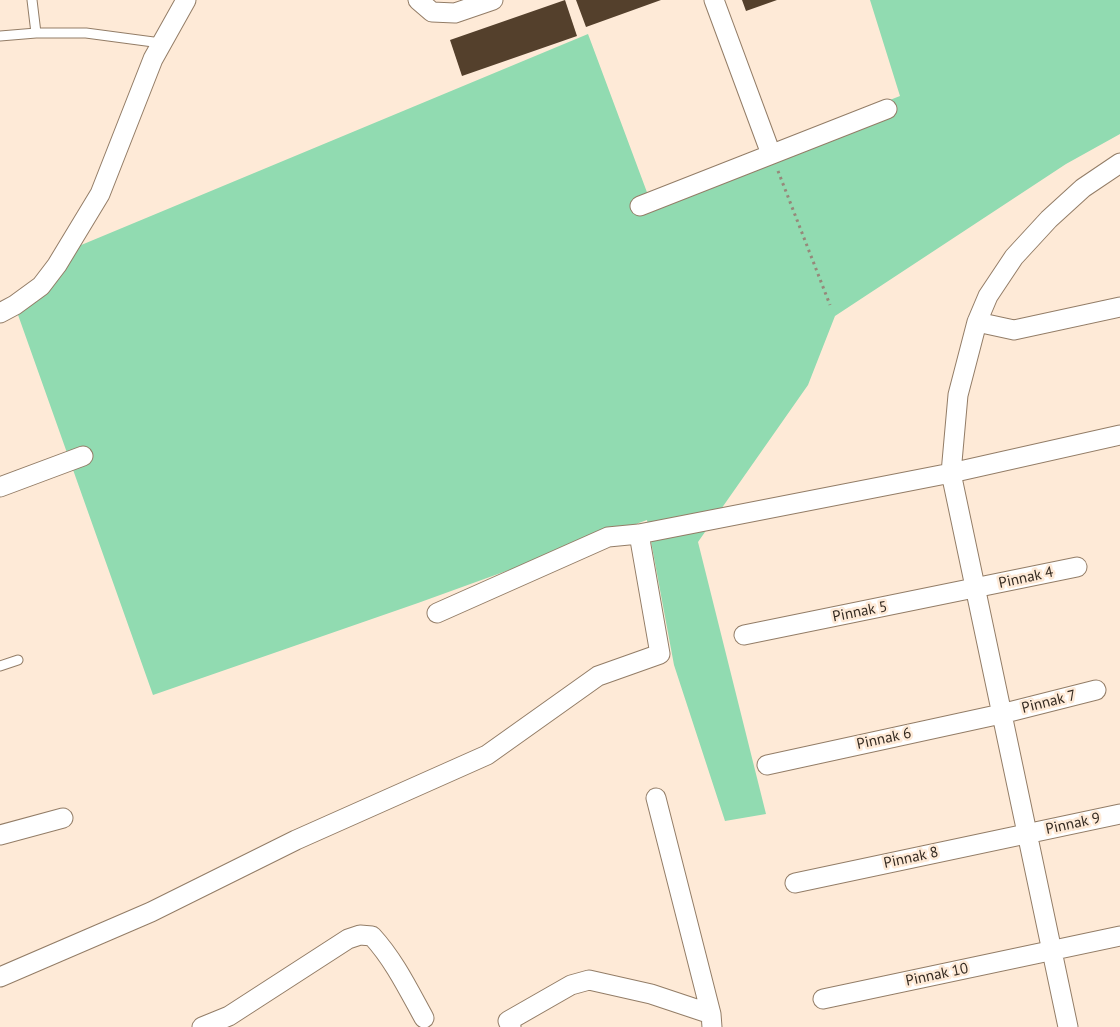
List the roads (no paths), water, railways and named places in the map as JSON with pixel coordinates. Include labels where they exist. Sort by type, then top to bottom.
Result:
[{"type":"street","points":[[0,313],[15,305],[41,286],[100,194],[153,59],[186,0]]},
{"type":"street","points":[[418,0],[432,12],[455,13],[493,0]]},
{"type":"street","points":[[714,0],[771,154]]},
{"type":"street","points":[[640,206],[887,109]]},
{"type":"street","points":[[1068,1027],[951,473],[958,396],[977,322],[988,296],[1014,257],[1049,219],[1083,188],[1120,163]]},
{"type":"street","points":[[977,322],[1014,330],[1120,307]]},
{"type":"street","points":[[437,613],[608,537],[639,534],[951,473],[1120,435]]},
{"type":"street","points":[[0,487],[83,456]]},
{"type":"street","points":[[0,977],[151,912],[296,840],[487,755],[598,676],[660,654],[639,534]]},
{"type":"street","name":"Pinnak 4","points":[[975,589],[1077,567]]},
{"type":"street","name":"Pinnak 5","points":[[744,635],[975,589]]},
{"type":"street","name":"Pinnak 7","points":[[1001,714],[1096,690]]},
{"type":"street","name":"Pinnak 6","points":[[766,765],[1001,714]]},
{"type":"street","points":[[656,798],[711,1021]]},
{"type":"street","name":"Pinnak 9","points":[[1027,834],[1120,814]]},
{"type":"street","points":[[0,835],[63,818]]},
{"type":"street","name":"Pinnak 8","points":[[795,883],[1027,834]]},
{"type":"street","points":[[202,1027],[228,1016],[348,939],[360,935],[372,936],[380,945],[400,973],[424,1018]]},
{"type":"street","name":"Pinnak 10","points":[[823,999],[1120,936]]},
{"type":"street","points":[[511,1027],[508,1021],[571,985],[589,980],[651,994],[711,1021]]},
{"type":"lane","points":[[32,0],[36,33]]},
{"type":"lane","points":[[0,36],[36,33],[86,33],[161,43]]},
{"type":"lane","points":[[0,666],[18,660]]}]
